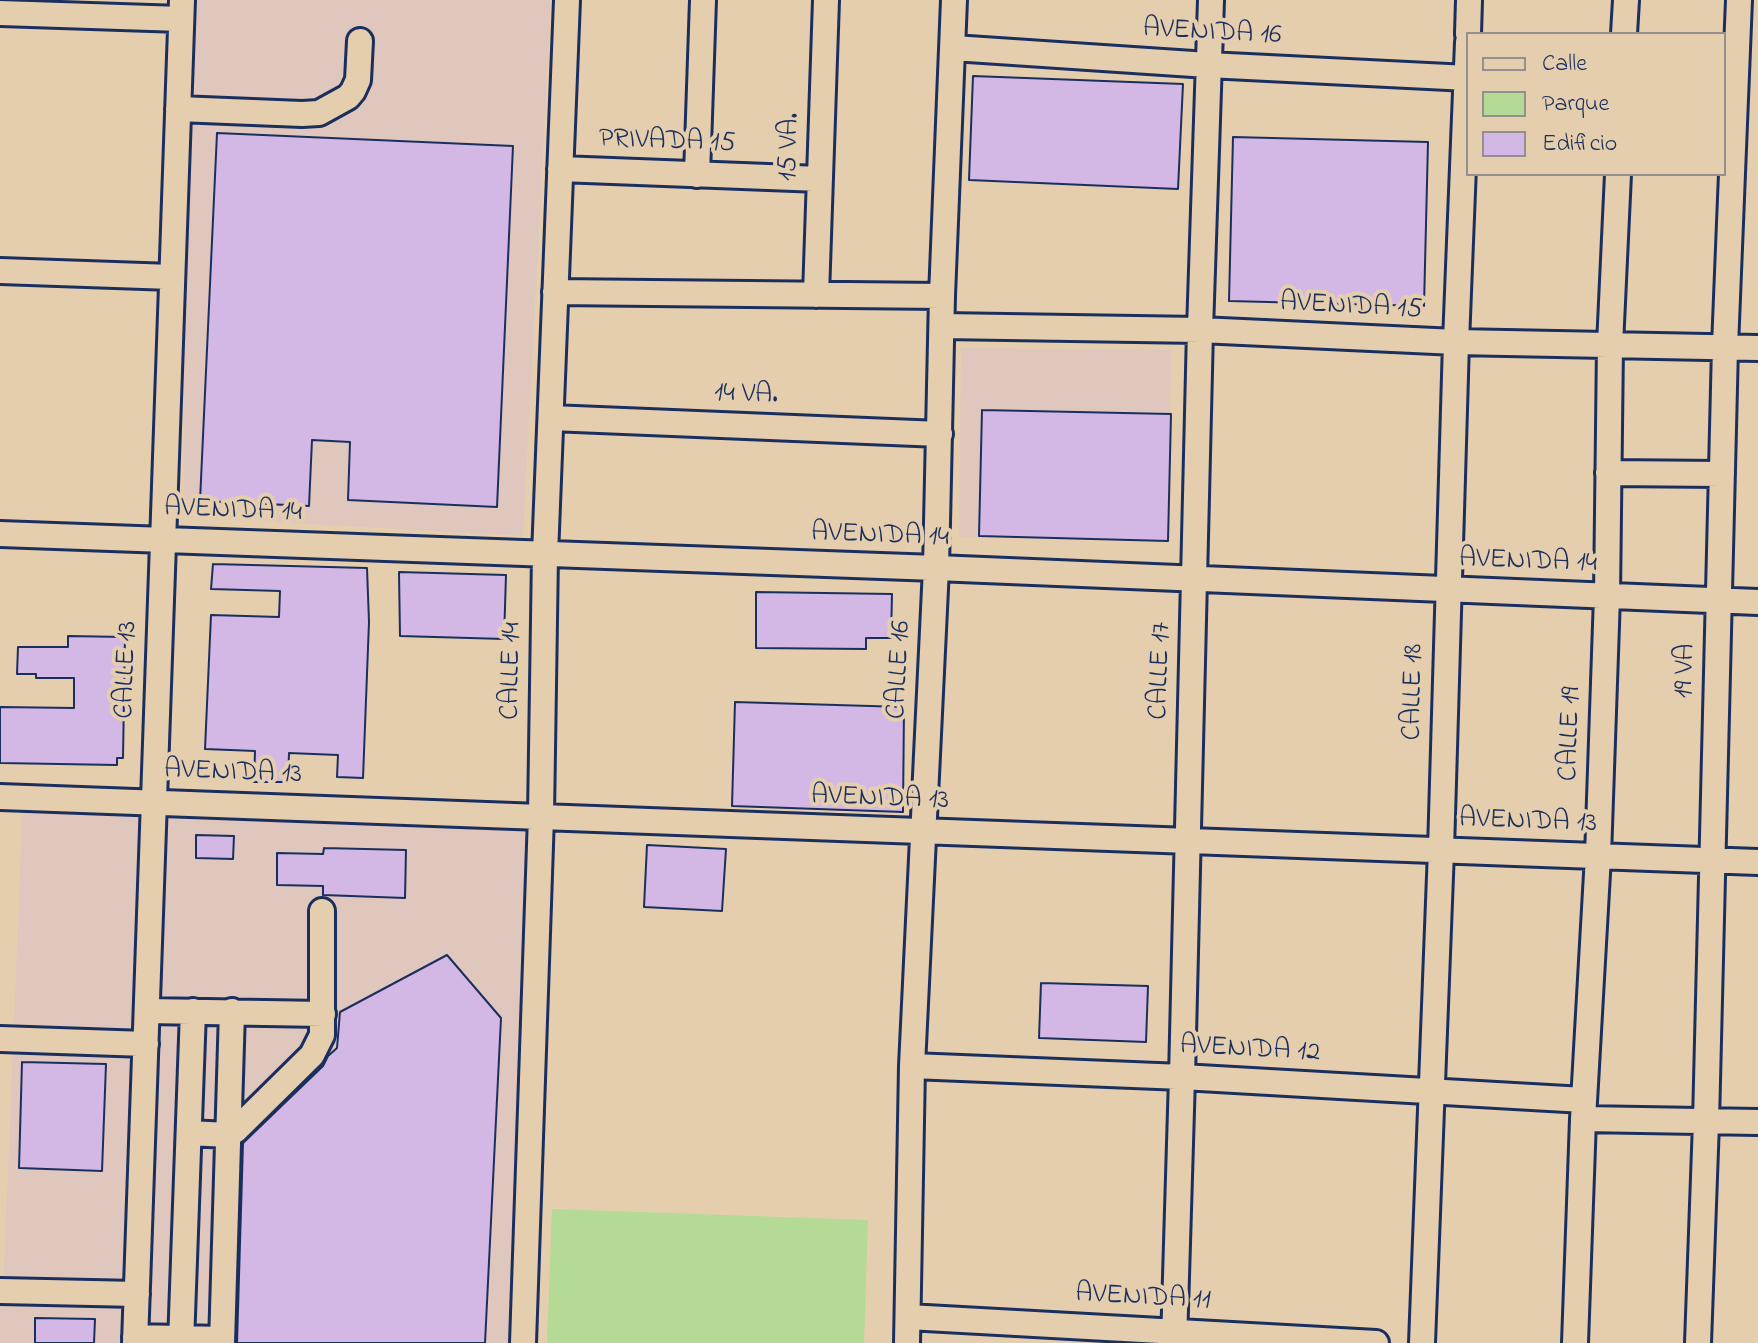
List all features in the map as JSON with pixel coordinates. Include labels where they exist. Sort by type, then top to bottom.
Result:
[{"type":"street","name":"CALLE 14","points":[[523,1343],[541,816],[545,555],[567,0]]},
{"type":"street","points":[[697,175],[703,0]]},
{"type":"street","name":"15 VA.","points":[[816,295],[826,0]]},
{"type":"street","name":"CALLE 16","points":[[907,1343],[912,1066],[936,568],[942,296],[954,0]]},
{"type":"street","name":"CALLE 17","points":[[1174,1337],[1211,0]]},
{"type":"street","points":[[1468,32],[1469,0]]},
{"type":"street","points":[[1624,32],[1626,0]]},
{"type":"street","name":"19 VA","points":[[1698,1343],[1725,347],[1739,85],[1739,0]]},
{"type":"street","points":[[0,13],[49,7],[181,10]]},
{"type":"street","name":"CALLE 13","points":[[135,1340],[181,10]]},
{"type":"street","points":[[178,109],[319,113],[353,91],[358,80],[360,41]]},
{"type":"street","name":"AVENIDA 16","points":[[953,48],[1466,78]]},
{"type":"street","name":"CALLE 18","points":[[1422,1343],[1466,102]]},
{"type":"street","name":"PRIVADA 15","points":[[560,169],[820,179]]},
{"type":"street","name":"CALLE 19","points":[[1575,1343],[1583,1110],[1598,856],[1607,596],[1610,345],[1618,176]]},
{"type":"street","points":[[0,271],[172,277]]},
{"type":"street","points":[[555,292],[942,296]]},
{"type":"street","name":"AVENIDA 15","points":[[942,326],[1200,330],[1456,342],[1758,348]]},
{"type":"street","name":"14 VA.","points":[[551,418],[940,434]]},
{"type":"street","points":[[1608,473],[1722,474]]},
{"type":"street","name":"AVENIDA 14","points":[[0,534],[1758,602]]},
{"type":"street","name":"AVENIDA 13","points":[[0,797],[1758,862]]},
{"type":"street","points":[[189,1133],[228,1135],[236,1130],[312,1055],[322,1035],[322,911]]},
{"type":"street","points":[[147,1011],[323,1014]]},
{"type":"street","points":[[181,1341],[193,1011]]},
{"type":"street","points":[[135,1340],[222,1341],[232,1011]]},
{"type":"street","points":[[0,1039],[146,1044]]},
{"type":"street","name":"AVENIDA 12","points":[[912,1066],[1431,1091],[1706,1122],[1758,1122]]},
{"type":"street","points":[[0,1291],[137,1294]]},
{"type":"street","name":"AVENIDA 11","points":[[908,1317],[1174,1337],[1376,1343]]},
{"type":"shaded area","points":[[187,0],[551,0],[523,536],[183,517]]},
{"type":"shaded area","points":[[961,348],[1171,350],[1168,541],[959,537]]},
{"type":"shaded area","points":[[23,798],[541,816],[523,1343],[0,1343]]},
{"type":"green space","points":[[552,1209],[868,1220],[864,1343],[547,1343]]},
{"type":"building","points":[[973,76],[1183,84],[1178,189],[969,180]]},
{"type":"building","points":[[217,133],[513,146],[497,507],[348,500],[350,442],[312,440],[309,506],[200,501]]},
{"type":"building","points":[[1233,137],[1428,142],[1424,306],[1229,301]]},
{"type":"building","points":[[982,410],[1171,414],[1168,541],[979,536]]},
{"type":"building","points":[[213,564],[367,568],[369,622],[363,778],[337,777],[338,755],[289,753],[288,782],[254,782],[255,751],[205,749],[211,615],[279,617],[280,591],[211,589]]},
{"type":"building","points":[[399,572],[506,575],[504,639],[400,636]]},
{"type":"building","points":[[756,592],[892,594],[891,638],[866,638],[866,649],[756,648]]},
{"type":"building","points":[[68,636],[125,637],[123,758],[117,758],[117,765],[0,763],[0,707],[74,708],[74,678],[36,678],[36,674],[17,674],[18,647],[68,647]]},
{"type":"building","points":[[735,702],[904,707],[903,812],[732,806]]},
{"type":"building","points":[[196,835],[234,836],[233,859],[196,858]]},
{"type":"building","points":[[647,845],[726,849],[722,911],[644,907]]},
{"type":"building","points":[[324,848],[406,850],[405,898],[323,895],[323,886],[277,885],[277,853],[323,854]]},
{"type":"building","points":[[447,955],[501,1018],[485,1343],[237,1343],[243,1143],[323,1066],[337,1048],[340,1012]]},
{"type":"building","points":[[1041,983],[1148,986],[1146,1042],[1039,1038]]},
{"type":"building","points":[[22,1062],[106,1064],[102,1171],[19,1168]]},
{"type":"building","points":[[35,1318],[95,1319],[94,1343],[35,1343]]}]
